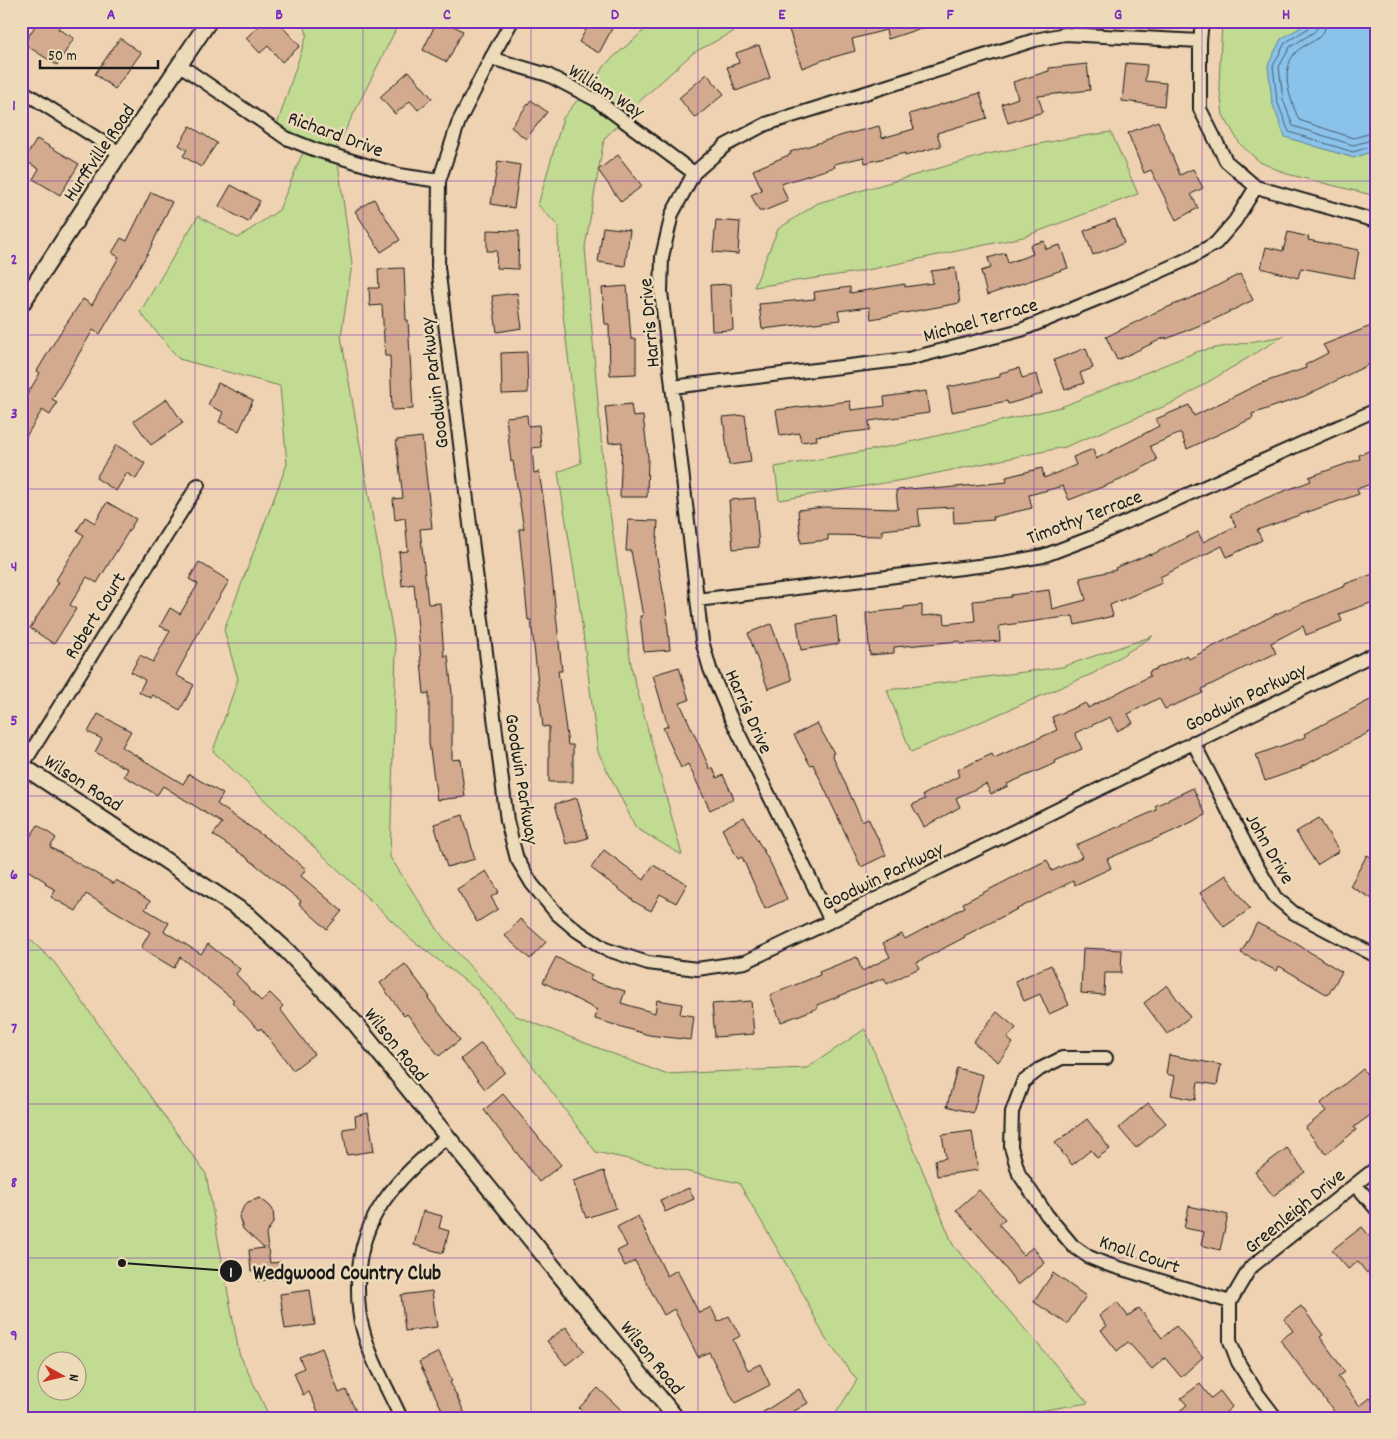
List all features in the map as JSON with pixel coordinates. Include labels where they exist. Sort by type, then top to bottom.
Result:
[{"type":"street","name":"Hurffville Road","points":[[21,305],[209,21]]},
{"type":"street","name":"Goodwin Parkway","points":[[512,21],[459,121],[439,181],[438,267],[506,812],[517,859],[532,884],[557,914],[576,930],[605,949],[648,963],[697,969],[745,962],[1376,653]]},
{"type":"street","points":[[1202,21],[1200,41],[1200,109],[1226,161],[1256,187],[1376,221]]},
{"type":"street","name":"Harris Drive","points":[[831,921],[730,716],[710,669],[702,641],[661,292],[662,257],[672,214],[694,173],[726,145],[766,124],[1035,40],[1064,34],[1200,41]]},
{"type":"street","name":"William Way","points":[[491,58],[548,75],[596,100],[694,173]]},
{"type":"street","name":"Richard Drive","points":[[180,65],[286,138],[316,150],[400,175],[439,181]]},
{"type":"street","points":[[21,90],[120,153]]},
{"type":"street","name":"Michael Terrace","points":[[672,387],[908,359],[1021,330],[1119,290],[1190,258],[1216,243],[1235,221],[1256,187]]},
{"type":"street","name":"Timothy Terrace","points":[[697,600],[1003,563],[1042,556],[1093,537],[1376,410]]},
{"type":"street","name":"Robert Court","points":[[22,765],[198,485]]},
{"type":"street","name":"John Drive","points":[[1194,742],[1253,860],[1275,897],[1294,913],[1376,956]]},
{"type":"street","name":"Wilson Road","points":[[22,765],[248,915],[288,951],[354,1022],[676,1418]]},
{"type":"street","name":"Knoll Court","points":[[1106,1058],[1062,1058],[1040,1069],[1023,1082],[1012,1112],[1011,1147],[1019,1174],[1047,1215],[1073,1246],[1089,1258],[1230,1302]]},
{"type":"street","points":[[401,1418],[362,1330],[358,1308],[359,1259],[369,1225],[379,1207],[408,1170],[447,1137]]},
{"type":"street","name":"Greenleigh Drive","points":[[1230,1302],[1250,1268],[1376,1168]]},
{"type":"street","points":[[1356,1184],[1376,1209]]},
{"type":"street","points":[[1230,1302],[1230,1341],[1238,1362],[1257,1393],[1276,1418]]},
{"type":"green space","points":[[303,21],[400,21],[336,149],[352,264],[341,336],[396,651],[390,857],[442,936],[516,1016],[665,1074],[807,1068],[865,1029],[953,1245],[1088,1403],[995,1418],[833,1418],[857,1380],[825,1338],[800,1288],[739,1183],[596,1152],[477,990],[411,939],[213,751],[238,679],[224,630],[287,464],[280,386],[179,359],[140,312],[198,216],[238,238],[279,210],[306,145],[275,131],[307,34]]},
{"type":"green space","points":[[655,21],[754,21],[693,53],[642,99],[604,139],[585,247],[603,462],[632,671],[682,855],[636,828],[598,752],[579,602],[558,472],[581,463],[559,281],[558,226],[538,205],[563,118],[609,61]]},
{"type":"green space","points":[[1222,21],[1376,21],[1376,196],[1287,174],[1260,162],[1240,144],[1223,115],[1219,83]]},
{"type":"green space","points":[[1111,132],[1138,194],[1023,237],[858,272],[754,287],[778,229],[818,203],[988,154]]},
{"type":"green space","points":[[1284,336],[1175,402],[1065,447],[903,480],[779,500],[775,467],[893,446],[1061,407],[1199,351]]},
{"type":"green space","points":[[1153,636],[1094,673],[911,752],[887,690],[1062,667]]},
{"type":"green space","points":[[21,931],[54,962],[206,1174],[239,1353],[270,1418],[21,1418]]},
{"type":"water","points":[[1311,21],[1376,21],[1375,150],[1354,158],[1285,137],[1272,102],[1268,65],[1281,39]]},
{"type":"building","points":[[38,21],[63,21],[58,29],[74,38],[57,65],[24,44]]},
{"type":"building","points":[[264,21],[277,21],[300,46],[282,62],[268,46],[260,53],[246,38]]},
{"type":"building","points":[[437,21],[444,21],[463,31],[447,62],[423,50]]},
{"type":"building","points":[[591,21],[616,21],[599,53],[579,42]]},
{"type":"building","points":[[811,21],[813,26],[832,21],[934,21],[934,24],[888,39],[886,30],[852,39],[855,51],[802,68],[788,27]]},
{"type":"building","points":[[120,38],[141,53],[115,89],[95,74]]},
{"type":"building","points":[[759,45],[770,78],[736,91],[727,67],[739,63],[736,53]]},
{"type":"building","points":[[1126,63],[1147,65],[1145,81],[1166,83],[1164,106],[1122,101]]},
{"type":"building","points":[[1087,64],[1090,90],[1038,96],[1043,112],[1008,123],[1002,104],[1018,98],[1013,82],[1049,71],[1049,68]]},
{"type":"building","points":[[409,71],[432,98],[418,110],[410,101],[395,114],[380,97]]},
{"type":"building","points":[[707,74],[724,94],[695,118],[679,98]]},
{"type":"building","points":[[980,93],[987,118],[937,133],[941,146],[905,156],[905,153],[865,163],[864,157],[834,164],[835,167],[781,184],[788,201],[764,211],[759,211],[751,195],[762,190],[753,170],[791,154],[790,152],[879,126],[882,138],[914,129],[909,114]]},
{"type":"building","points":[[531,100],[547,112],[526,139],[511,127]]},
{"type":"building","points":[[1158,121],[1180,175],[1193,169],[1203,188],[1191,194],[1198,208],[1176,220],[1151,170],[1144,173],[1128,133]]},
{"type":"building","points":[[190,126],[217,143],[201,167],[183,156],[187,150],[179,145]]},
{"type":"building","points":[[37,139],[79,164],[60,195],[33,179],[39,169],[24,160]]},
{"type":"building","points":[[618,155],[642,186],[621,202],[598,170]]},
{"type":"building","points":[[498,161],[520,165],[514,208],[491,204]]},
{"type":"building","points":[[231,185],[260,201],[248,222],[219,206]]},
{"type":"building","points":[[151,192],[172,202],[149,251],[100,334],[93,330],[52,399],[57,402],[50,415],[42,410],[21,445],[21,405],[40,373],[37,371],[83,299],[92,305],[119,257],[112,253],[121,238],[127,241]]},
{"type":"building","points":[[374,199],[400,240],[381,252],[355,211]]},
{"type":"building","points":[[1115,219],[1124,243],[1093,255],[1084,231]]},
{"type":"building","points":[[716,220],[740,222],[738,254],[713,252]]},
{"type":"building","points":[[603,227],[630,230],[625,266],[598,262]]},
{"type":"building","points":[[487,230],[519,231],[518,269],[496,268],[497,251],[487,251]]},
{"type":"building","points":[[1288,232],[1309,237],[1308,240],[1359,250],[1354,278],[1301,268],[1298,278],[1261,268],[1266,247],[1283,251]]},
{"type":"building","points":[[1044,241],[1046,249],[1060,245],[1068,268],[987,295],[981,271],[991,268],[988,258],[1005,253],[1008,263],[1033,254],[1030,245]]},
{"type":"building","points":[[404,268],[413,409],[392,410],[390,356],[385,356],[382,305],[370,306],[369,288],[379,288],[378,269]]},
{"type":"building","points":[[955,268],[960,303],[871,319],[869,307],[838,311],[840,320],[762,329],[759,304],[815,299],[814,292],[850,287],[850,293],[905,284],[905,287],[933,283],[931,271]]},
{"type":"building","points":[[1240,274],[1253,300],[1215,319],[1166,339],[1166,337],[1117,360],[1106,337]]},
{"type":"building","points":[[731,284],[733,330],[712,331],[710,285]]},
{"type":"building","points":[[627,286],[631,339],[636,339],[636,374],[610,375],[609,324],[605,324],[602,288]]},
{"type":"building","points":[[517,293],[522,328],[497,332],[492,296]]},
{"type":"building","points":[[1376,324],[1376,361],[1305,396],[1252,414],[1253,418],[1187,449],[1181,433],[1150,446],[1157,460],[1120,480],[1069,500],[1063,486],[1029,495],[1032,508],[993,517],[994,520],[954,523],[953,507],[918,509],[920,526],[882,530],[882,536],[828,535],[828,540],[801,543],[798,510],[825,507],[898,509],[896,490],[934,487],[934,489],[1007,482],[1006,477],[1042,468],[1044,478],[1076,465],[1073,457],[1093,449],[1096,459],[1159,426],[1156,419],[1189,405],[1194,416],[1259,384],[1306,368],[1305,365],[1328,353],[1323,345]]},
{"type":"building","points":[[1086,348],[1093,368],[1080,373],[1084,383],[1065,390],[1054,360]]},
{"type":"building","points":[[527,352],[528,393],[502,394],[501,353]]},
{"type":"building","points":[[1019,368],[1022,378],[1037,374],[1042,394],[1008,404],[1007,401],[952,412],[948,387],[1000,377],[1000,373]]},
{"type":"building","points":[[218,383],[253,400],[239,431],[219,422],[223,412],[208,405]]},
{"type":"building","points":[[926,391],[929,413],[869,421],[870,430],[816,436],[817,440],[801,442],[799,433],[780,436],[776,410],[850,401],[851,410],[885,406],[884,397]]},
{"type":"building","points":[[167,399],[183,423],[151,445],[134,421]]},
{"type":"building","points":[[631,404],[633,417],[643,416],[648,457],[647,497],[620,497],[622,442],[609,443],[605,407]]},
{"type":"building","points":[[527,415],[528,426],[539,425],[541,447],[532,448],[534,473],[539,472],[545,510],[562,671],[558,671],[568,745],[573,745],[573,782],[549,782],[549,726],[543,727],[531,620],[528,620],[519,529],[524,529],[513,461],[511,462],[506,417]]},
{"type":"building","points":[[745,415],[751,462],[729,465],[723,417]]},
{"type":"building","points":[[422,437],[432,528],[420,529],[428,604],[440,603],[444,656],[448,656],[452,693],[452,760],[460,759],[465,797],[437,800],[429,743],[429,693],[424,694],[414,584],[402,586],[399,552],[408,551],[405,518],[395,520],[393,499],[403,498],[396,440]]},
{"type":"building","points":[[116,445],[145,463],[136,479],[127,473],[116,491],[96,478]]},
{"type":"building","points":[[1376,448],[1376,482],[1357,489],[1359,494],[1257,530],[1262,540],[1227,557],[1222,546],[1160,577],[1162,583],[1110,605],[1113,616],[1075,625],[1073,616],[999,626],[1000,641],[960,644],[960,641],[894,647],[894,653],[870,655],[866,613],[922,605],[922,616],[944,614],[945,624],[975,621],[973,601],[1049,590],[1052,609],[1086,600],[1080,578],[1116,570],[1115,568],[1151,555],[1198,532],[1203,542],[1236,526],[1230,515],[1266,498],[1311,481],[1309,477],[1360,459],[1359,455]]},
{"type":"building","points":[[755,498],[759,547],[733,549],[729,500]]},
{"type":"building","points":[[107,502],[136,519],[97,583],[87,577],[70,605],[76,609],[54,644],[30,628],[59,582],[56,580],[84,535],[77,531],[85,517],[95,523]]},
{"type":"building","points":[[628,520],[658,521],[656,553],[666,608],[670,650],[644,652],[640,616],[643,616],[631,551],[626,551]]},
{"type":"building","points":[[199,562],[229,581],[176,675],[194,685],[180,710],[153,695],[151,698],[139,692],[145,680],[131,672],[140,655],[153,662],[170,631],[160,626],[170,608],[180,614],[198,584],[189,579]]},
{"type":"building","points":[[1376,573],[1376,601],[1339,614],[1342,621],[1306,635],[1303,626],[1271,643],[1276,653],[1202,689],[1203,693],[1165,709],[1159,698],[1128,714],[1133,723],[1117,731],[1110,717],[1075,733],[1082,749],[1055,761],[1056,763],[1007,784],[1008,786],[991,794],[986,784],[956,798],[960,807],[924,827],[912,805],[925,799],[923,795],[959,776],[957,770],[992,754],[994,758],[1057,730],[1052,717],[1086,703],[1088,708],[1150,676],[1149,672],[1187,655],[1189,659],[1276,614],[1345,586],[1345,584]]},
{"type":"building","points":[[836,616],[839,644],[801,650],[797,622]]},
{"type":"building","points":[[771,624],[792,680],[768,689],[748,633]]},
{"type":"building","points":[[679,667],[689,700],[680,703],[710,769],[713,768],[717,778],[723,775],[734,798],[710,810],[688,764],[681,768],[663,728],[668,726],[653,675]]},
{"type":"building","points":[[1376,697],[1376,729],[1302,768],[1265,781],[1256,755],[1306,737],[1304,734]]},
{"type":"building","points":[[98,714],[131,731],[122,747],[183,784],[189,774],[223,794],[217,804],[272,842],[306,869],[301,876],[342,911],[327,929],[299,904],[301,901],[246,857],[213,835],[222,823],[163,786],[157,795],[124,776],[128,769],[95,752],[102,739],[88,732]]},
{"type":"building","points":[[817,723],[834,753],[832,754],[862,821],[868,818],[886,855],[861,867],[813,764],[810,765],[794,735]]},
{"type":"building","points":[[1193,788],[1206,815],[1107,859],[1111,868],[1075,885],[1073,881],[964,936],[916,963],[919,968],[887,984],[884,978],[817,1005],[818,1008],[781,1022],[770,995],[820,975],[819,972],[857,957],[862,971],[890,957],[883,943],[902,934],[905,939],[965,907],[963,903],[1047,860],[1052,871],[1082,857],[1076,845],[1157,810],[1155,806]]},
{"type":"building","points":[[577,798],[588,838],[566,844],[555,804]]},
{"type":"building","points":[[463,815],[475,859],[447,867],[434,824]]},
{"type":"building","points":[[744,817],[771,864],[787,899],[765,909],[742,857],[738,859],[722,829]]},
{"type":"building","points":[[1319,818],[1339,851],[1317,865],[1296,832]]},
{"type":"building","points":[[38,825],[56,838],[50,847],[114,884],[116,880],[150,901],[145,909],[169,923],[164,931],[201,954],[208,944],[240,969],[236,974],[261,1001],[270,993],[283,1006],[280,1009],[314,1054],[293,1070],[261,1028],[259,1030],[232,1002],[234,1000],[180,957],[174,968],[141,948],[150,932],[86,894],[76,911],[51,897],[56,890],[21,866],[21,850]]},
{"type":"building","points":[[604,850],[644,880],[653,865],[687,884],[676,903],[660,894],[651,911],[633,901],[591,868]]},
{"type":"building","points":[[1367,855],[1376,860],[1376,901],[1350,886]]},
{"type":"building","points":[[486,871],[499,892],[491,897],[498,909],[477,922],[457,889]]},
{"type":"building","points":[[1226,875],[1250,909],[1224,927],[1200,893]]},
{"type":"building","points":[[520,919],[546,942],[530,959],[505,936]]},
{"type":"building","points":[[1257,923],[1292,941],[1342,972],[1328,995],[1279,966],[1277,971],[1241,953]]},
{"type":"building","points":[[1083,948],[1122,950],[1121,973],[1105,973],[1104,995],[1081,993]]},
{"type":"building","points":[[556,957],[592,976],[589,980],[625,991],[621,1003],[655,1013],[657,1000],[682,1004],[680,1014],[694,1016],[691,1040],[649,1035],[595,1019],[597,1010],[543,982]]},
{"type":"building","points":[[405,964],[460,1040],[439,1056],[407,1014],[404,1016],[380,983]]},
{"type":"building","points":[[1051,965],[1069,1005],[1049,1014],[1040,994],[1024,1001],[1015,981]]},
{"type":"building","points":[[1167,985],[1190,1017],[1167,1034],[1144,1003]]},
{"type":"building","points":[[751,1001],[754,1034],[715,1037],[712,1004]]},
{"type":"building","points":[[997,1012],[1016,1028],[1007,1038],[1013,1043],[998,1062],[973,1042]]},
{"type":"building","points":[[481,1043],[505,1072],[485,1089],[461,1059]]},
{"type":"building","points":[[1169,1055],[1221,1065],[1217,1085],[1198,1082],[1195,1100],[1171,1095],[1175,1076],[1166,1074]]},
{"type":"building","points":[[957,1068],[983,1075],[973,1113],[947,1106]]},
{"type":"building","points":[[1363,1069],[1368,1076],[1376,1069],[1376,1111],[1354,1127],[1356,1130],[1326,1154],[1305,1128],[1326,1111],[1320,1104]]},
{"type":"building","points":[[503,1094],[561,1165],[539,1182],[484,1110]]},
{"type":"building","points":[[1148,1103],[1166,1123],[1136,1148],[1119,1128]]},
{"type":"building","points":[[368,1113],[374,1151],[347,1155],[343,1129],[356,1127],[355,1116]]},
{"type":"building","points":[[1087,1119],[1110,1149],[1097,1158],[1091,1150],[1072,1165],[1055,1143]]},
{"type":"building","points":[[972,1131],[978,1170],[937,1176],[935,1160],[946,1158],[942,1135]]},
{"type":"building","points":[[1287,1148],[1305,1172],[1273,1196],[1255,1172]]},
{"type":"building","points":[[604,1171],[616,1208],[586,1218],[573,1181]]},
{"type":"building","points":[[689,1188],[694,1199],[665,1212],[660,1200]]},
{"type":"building","points":[[979,1190],[1005,1219],[999,1224],[1023,1255],[1033,1247],[1045,1263],[1018,1285],[994,1253],[956,1210]]},
{"type":"building","points":[[260,1198],[273,1210],[274,1221],[266,1234],[270,1263],[281,1262],[283,1278],[257,1281],[256,1270],[251,1271],[249,1250],[264,1248],[243,1229],[239,1217],[248,1202]]},
{"type":"building","points":[[1189,1206],[1228,1215],[1220,1250],[1201,1245],[1204,1232],[1184,1228]]},
{"type":"building","points":[[423,1211],[442,1216],[439,1228],[449,1231],[443,1253],[414,1245]]},
{"type":"building","points":[[638,1216],[667,1276],[677,1270],[699,1313],[711,1307],[718,1322],[729,1316],[740,1336],[733,1340],[748,1370],[760,1364],[770,1385],[735,1403],[709,1352],[698,1357],[674,1309],[664,1315],[635,1261],[625,1266],[617,1251],[627,1246],[617,1227]]},
{"type":"building","points":[[1362,1227],[1376,1244],[1376,1266],[1367,1273],[1358,1262],[1348,1269],[1332,1250]]},
{"type":"building","points":[[1053,1273],[1086,1296],[1067,1324],[1034,1302]]},
{"type":"building","points":[[310,1290],[315,1325],[285,1329],[280,1294]]},
{"type":"building","points":[[432,1291],[437,1327],[405,1331],[401,1295]]},
{"type":"building","points":[[1117,1302],[1128,1316],[1139,1308],[1162,1338],[1176,1326],[1203,1357],[1181,1377],[1165,1358],[1152,1369],[1128,1342],[1117,1351],[1101,1330],[1107,1326],[1099,1316]]},
{"type":"building","points":[[1301,1306],[1323,1335],[1320,1337],[1345,1372],[1338,1377],[1360,1406],[1370,1398],[1376,1405],[1376,1418],[1339,1418],[1280,1340],[1293,1331],[1284,1319]]},
{"type":"building","points":[[566,1327],[584,1351],[566,1365],[547,1341]]},
{"type":"building","points":[[322,1348],[339,1393],[346,1390],[359,1418],[321,1418],[309,1392],[303,1395],[294,1373],[304,1368],[299,1357]]},
{"type":"building","points":[[439,1352],[452,1381],[450,1382],[467,1418],[446,1418],[419,1362]]},
{"type":"building","points":[[1200,1384],[1211,1398],[1220,1391],[1232,1407],[1219,1418],[1171,1418],[1187,1405],[1181,1398]]},
{"type":"building","points":[[598,1388],[630,1418],[589,1418],[579,1408]]},
{"type":"building","points":[[799,1389],[808,1403],[791,1413],[794,1418],[754,1418]]},
{"type":"place","name":"Wedgwood Country Club","points":[[122,1263]]}]
